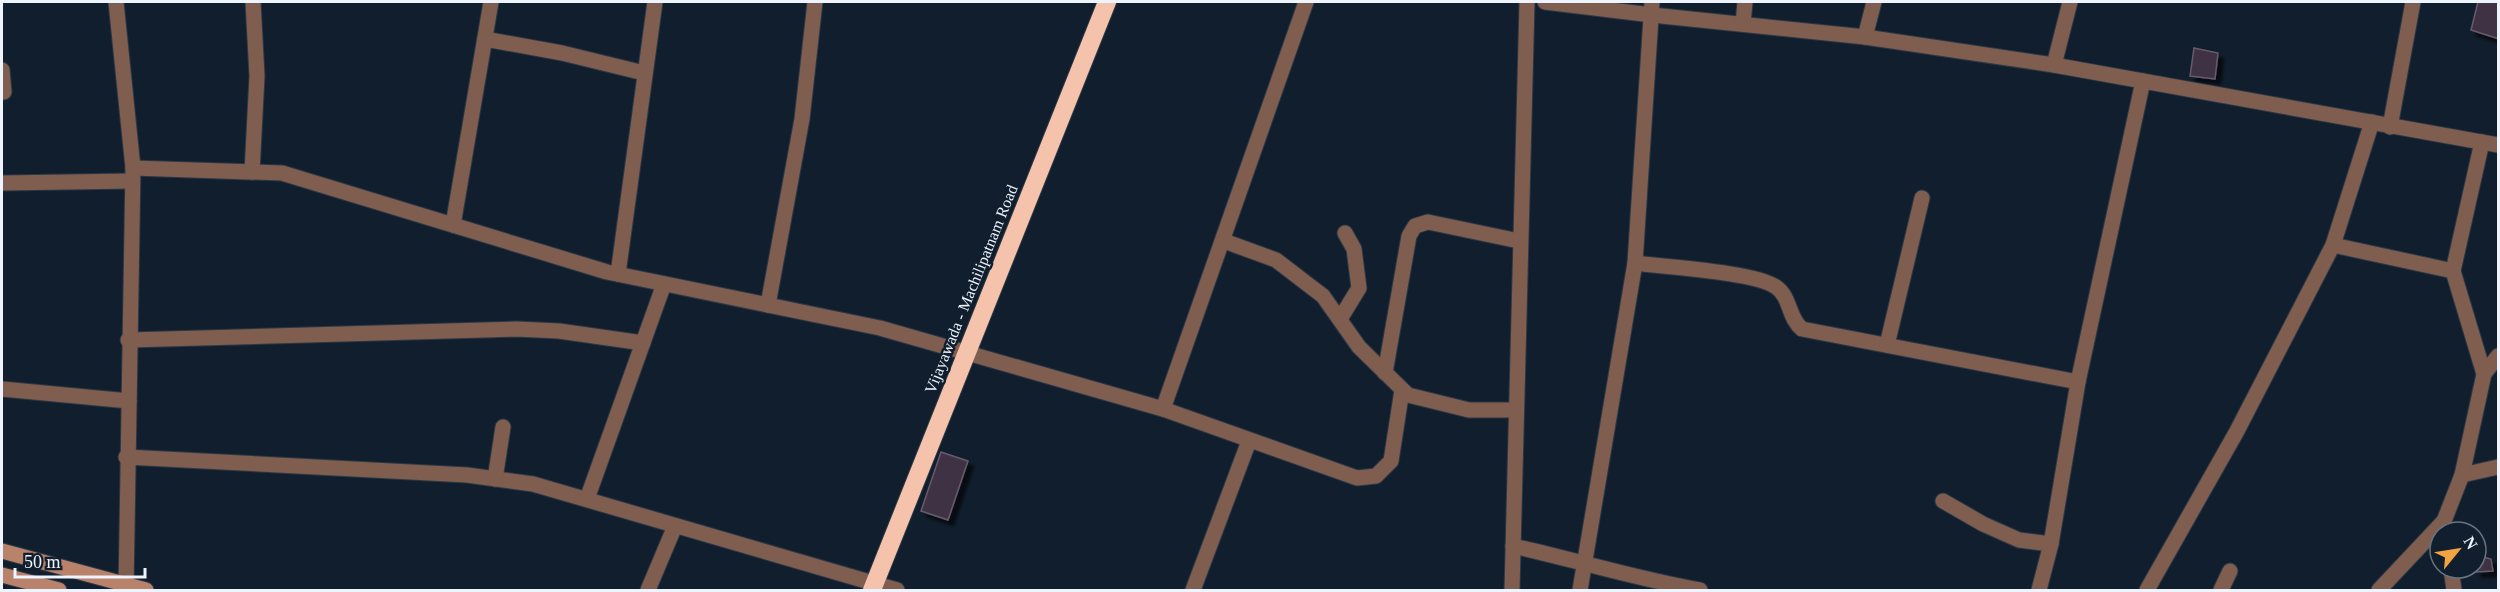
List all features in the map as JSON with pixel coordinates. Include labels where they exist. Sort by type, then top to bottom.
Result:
[{"type":"highway","name":"Vijayawada - Machilipatnam Road","points":[[873,587],[1107,2]]},
{"type":"street","points":[[116,2],[132,175],[126,457],[126,588]]},
{"type":"street","points":[[252,172],[257,76],[253,2]]},
{"type":"street","points":[[453,225],[491,2]]},
{"type":"street","points":[[618,274],[655,2]]},
{"type":"street","points":[[768,305],[802,119],[815,2]]},
{"type":"street","points":[[1163,409],[1224,241],[1306,2]]},
{"type":"street","points":[[1512,591],[1519,241],[1527,2]]},
{"type":"street","points":[[1545,2],[1652,8],[1743,24],[1865,37],[2054,65],[2499,145]]},
{"type":"street","points":[[1743,24],[1745,2]]},
{"type":"street","points":[[1865,37],[1874,2]]},
{"type":"street","points":[[2054,65],[2070,2]]},
{"type":"street","points":[[2390,127],[2413,2]]},
{"type":"street","points":[[1580,591],[1583,561],[1635,263],[1652,8]]},
{"type":"street","points":[[485,39],[562,53],[644,73]]},
{"type":"street","points":[[2,70],[3,92]]},
{"type":"street","points":[[2039,591],[2051,544],[2078,382],[2143,81]]},
{"type":"street","points":[[2147,591],[2237,430],[2333,245],[2372,122]]},
{"type":"street","points":[[2482,142],[2453,271],[2484,374]]},
{"type":"street","points":[[2,183],[132,175],[282,173],[618,274],[880,328],[967,352],[1163,409],[1357,478],[1376,476],[1391,461],[1402,390]]},
{"type":"street","points":[[1887,345],[1922,198]]},
{"type":"street","points":[[1385,373],[1409,236],[1415,226],[1428,222],[1519,241]]},
{"type":"street","points":[[1340,319],[1359,288],[1354,249],[1346,233]]},
{"type":"street","points":[[1224,241],[1276,260],[1323,296],[1359,347],[1408,395],[1469,410],[1516,410]]},
{"type":"street","points":[[2333,245],[2453,271]]},
{"type":"street","points":[[1635,263],[1748,276],[1770,283],[1779,288],[1786,299],[1790,314],[1802,329],[2078,382]]},
{"type":"street","points":[[587,499],[664,284]]},
{"type":"street","points":[[128,340],[517,329],[559,331],[643,343]]},
{"type":"street","points":[[2447,520],[2462,475],[2484,374],[2499,356]]},
{"type":"street","points":[[2,389],[129,400]]},
{"type":"street","points":[[495,479],[503,427]]},
{"type":"street","points":[[1193,591],[1249,441]]},
{"type":"street","points":[[126,457],[467,475],[532,484],[873,587],[897,591]]},
{"type":"street","points":[[2462,475],[2499,467]]},
{"type":"street","points":[[1943,501],[1983,524],[2019,540],[2051,544]]},
{"type":"street","points":[[648,591],[675,526]]},
{"type":"street","points":[[2379,591],[2428,543]]},
{"type":"street","points":[[1513,546],[1583,561],[1661,587],[1700,591]]},
{"type":"street","points":[[2,551],[126,588],[146,591]]},
{"type":"street","points":[[2221,591],[2230,571]]},
{"type":"street","points":[[2,575],[58,591]]},
{"type":"building","points":[[2478,2],[2499,2],[2499,39],[2471,30]]},
{"type":"building","points":[[2194,48],[2218,53],[2215,79],[2190,76]]},
{"type":"building","points":[[941,452],[968,461],[948,520],[921,511]]},
{"type":"building","points":[[2488,558],[2491,559],[2493,571],[2488,571]]}]
